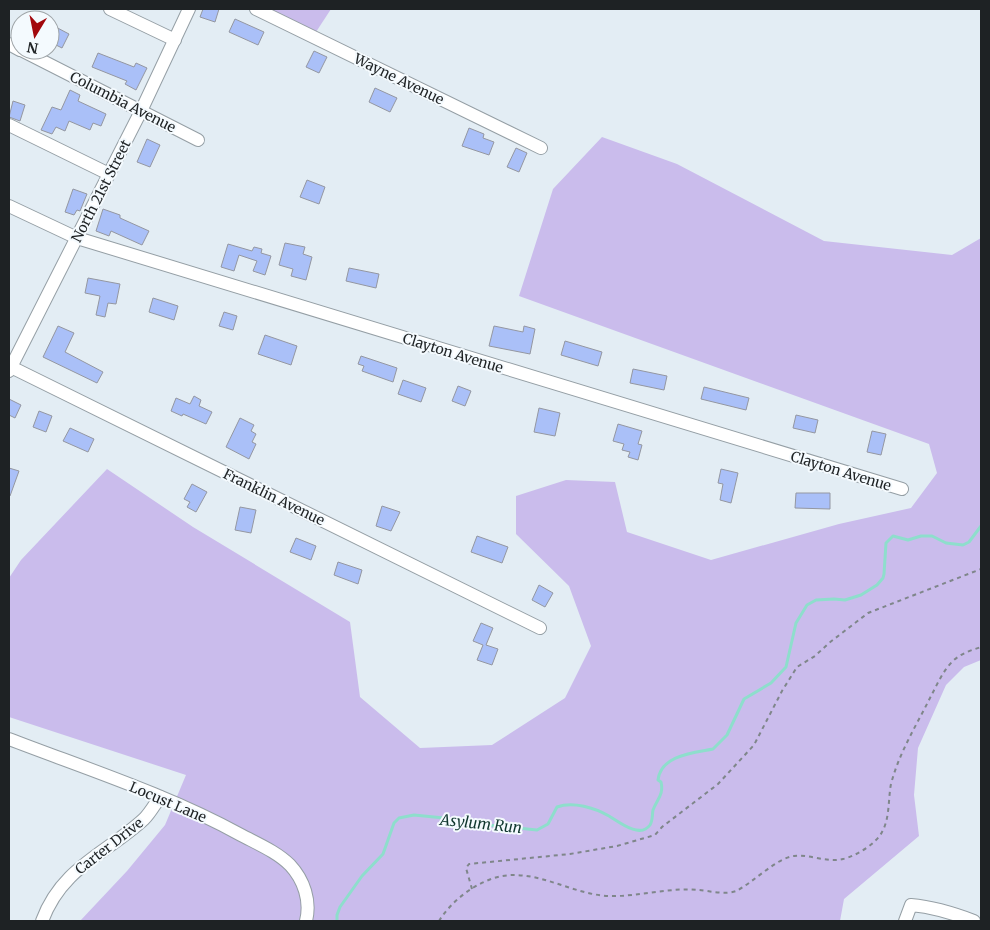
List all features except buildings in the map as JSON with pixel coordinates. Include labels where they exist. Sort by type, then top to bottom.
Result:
[{"type":"street","points":[[110,9],[175,40]]},
{"type":"street","name":"North 21st Street","points":[[9,368],[142,111],[189,9]]},
{"type":"street","name":"Wayne Avenue","points":[[256,9],[541,148]]},
{"type":"street","name":"Columbia Avenue","points":[[40,60],[198,140]]},
{"type":"street","points":[[9,125],[110,174]]},
{"type":"street","name":"Clayton Avenue","points":[[9,206],[77,238],[902,489]]},
{"type":"street","name":"Franklin Avenue","points":[[9,368],[540,628]]},
{"type":"street","name":"Locust Lane","points":[[9,739],[160,797],[221,824],[272,852],[289,865],[300,878],[307,894],[308,913],[306,921]]},
{"type":"street","name":"Carter Drive","points":[[42,921],[68,878],[82,865],[146,817],[160,797]]},
{"type":"street","points":[[905,921],[911,905],[952,912],[974,921]]},
{"type":"path","points":[[472,889],[466,868],[469,864],[570,854],[617,846],[656,835],[662,827],[718,784],[754,745],[782,691],[797,667],[815,656],[868,613],[981,569]]},
{"type":"path","points":[[439,921],[450,906],[472,889],[493,879],[522,875],[608,896],[689,890],[727,893],[738,890],[790,857],[802,856],[841,860],[854,855],[875,841],[882,832],[891,784],[898,762],[946,669],[960,655],[981,647]]},
{"type":"shaded area","points":[[268,9],[331,9],[316,32]]},
{"type":"shaded area","points":[[602,137],[677,164],[824,241],[952,255],[981,238],[981,660],[964,667],[946,685],[918,748],[914,795],[919,836],[844,899],[840,921],[80,921],[127,871],[165,825],[186,775],[9,717],[9,578],[21,560],[107,469],[193,527],[350,622],[360,697],[420,748],[492,745],[565,698],[591,646],[569,586],[516,534],[516,496],[566,480],[615,482],[627,532],[711,560],[839,524],[911,508],[937,473],[929,444],[519,296],[553,189]]},
{"type":"waterway","name":"Asylum Run","points":[[337,921],[340,907],[362,876],[383,854],[394,823],[399,818],[414,815],[444,818],[467,823],[537,830],[548,824],[557,807],[577,805],[597,810],[635,830],[646,829],[651,823],[653,810],[661,794],[662,786],[658,780],[660,772],[665,765],[679,757],[713,749],[727,735],[744,699],[771,683],[786,667],[796,623],[807,605],[816,600],[845,600],[861,595],[877,585],[884,574],[886,543],[893,536],[908,540],[921,536],[932,536],[946,543],[963,545],[969,542],[981,526]]}]
